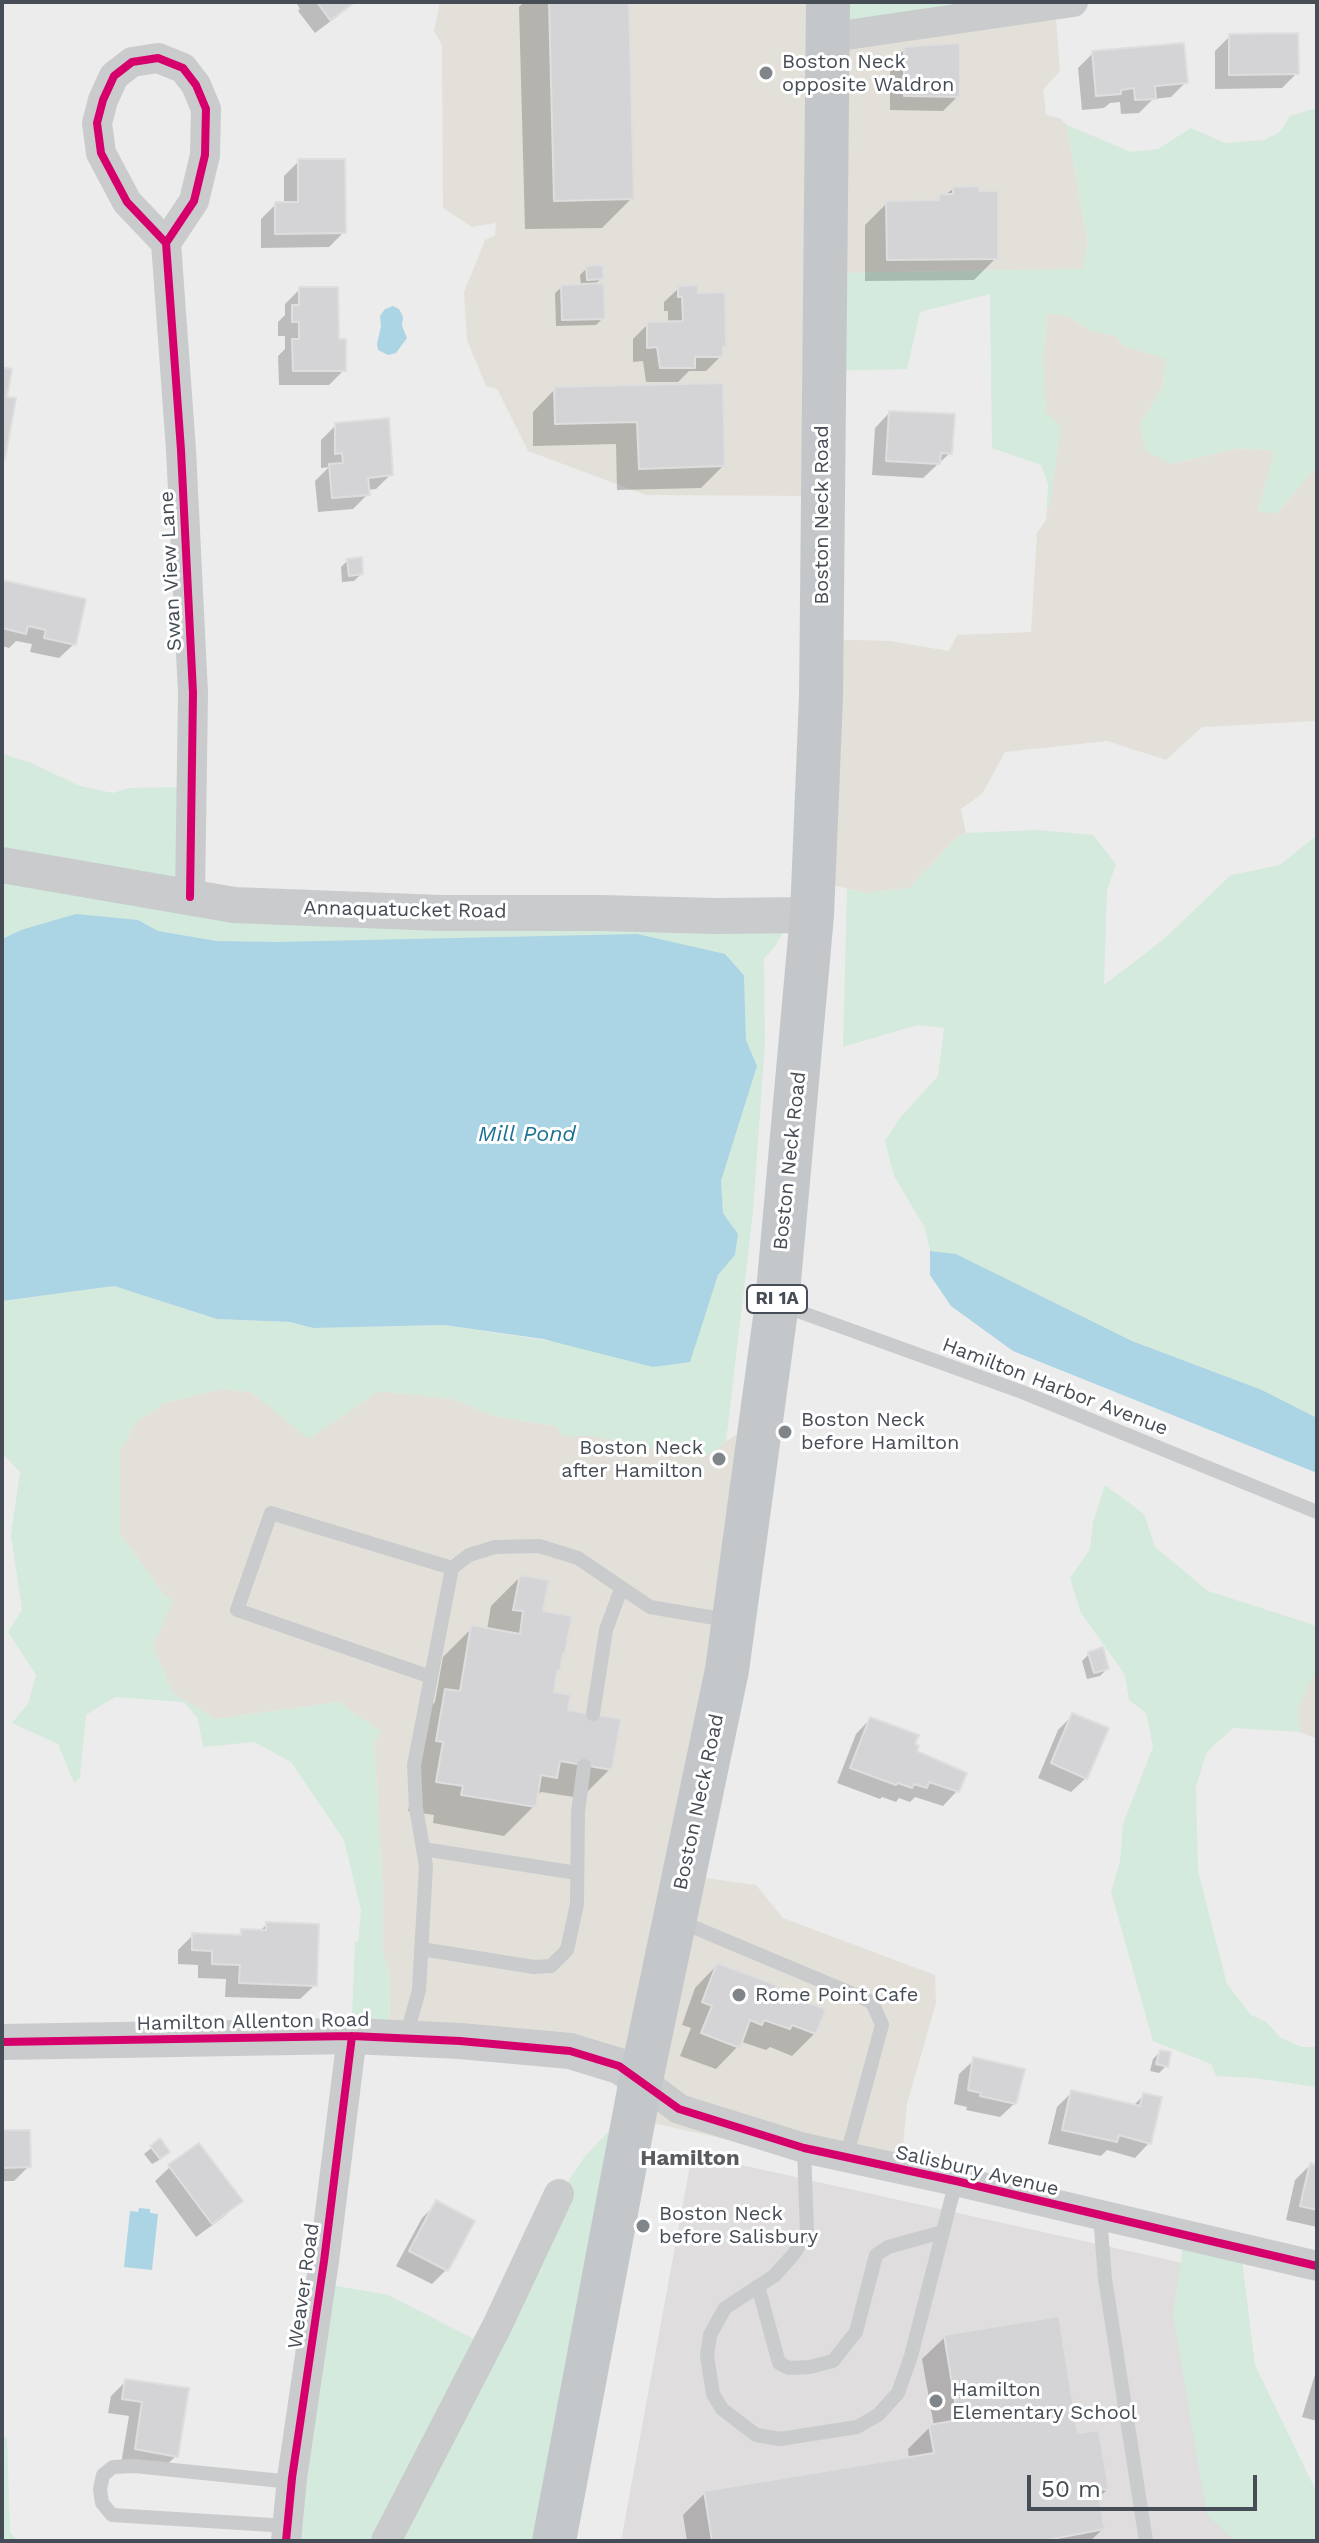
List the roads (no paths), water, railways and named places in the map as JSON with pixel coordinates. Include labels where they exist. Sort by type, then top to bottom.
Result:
[{"type":"main road","name":"Boston Neck Road","points":[[554,2541],[641,2080],[727,1670],[777,1303],[812,915],[821,697],[827,20]]},
{"type":"street","points":[[827,20],[1073,2]]},
{"type":"street","points":[[158,58],[183,68],[196,85],[206,109],[205,155],[194,201],[166,243],[127,202],[101,153],[97,123],[114,76],[132,62],[158,58]]},
{"type":"street","name":"Swan View Lane","points":[[166,243],[181,450],[193,693],[190,897]]},
{"type":"street","name":"Annaquatucket Road","points":[[2,865],[234,905],[441,913],[812,915]]},
{"type":"street","name":"Weaver Road","points":[[287,2533],[352,2036]]},
{"type":"street","name":"Hamilton Allenton Road","points":[[2,2042],[406,2037],[570,2051],[619,2066],[641,2080]]},
{"type":"street","name":"Salisbury Avenue","points":[[641,2080],[679,2109],[804,2148],[1317,2266]]},
{"type":"street","points":[[386,2541],[497,2326],[559,2194]]},
{"type":"lane","name":"Hamilton Harbor Avenue","points":[[777,1303],[1022,1392],[1317,1512]]},
{"type":"lane","points":[[431,1677],[237,1610],[271,1513],[452,1568]]},
{"type":"lane","points":[[406,2037],[419,1990],[426,1866],[416,1808],[414,1765],[452,1568],[469,1555],[495,1547],[539,1546],[578,1558],[650,1607],[734,1621]]},
{"type":"lane","points":[[593,1714],[606,1630],[621,1589]]},
{"type":"lane","points":[[421,1949],[534,1967],[551,1966],[567,1950],[577,1904],[578,1812],[584,1766]]},
{"type":"lane","points":[[423,1849],[577,1873]]},
{"type":"lane","points":[[673,1919],[872,2002],[882,2025],[846,2158]]},
{"type":"lane","points":[[804,2148],[807,2233],[774,2276],[725,2308],[710,2335],[707,2356],[713,2394],[722,2409],[756,2435],[780,2439],[857,2427],[878,2415],[898,2393],[911,2356],[956,2181]]},
{"type":"lane","points":[[1100,2216],[1105,2279],[1146,2541]]},
{"type":"lane","points":[[758,2286],[779,2363],[789,2368],[799,2368],[833,2361],[856,2332],[876,2255],[888,2247],[942,2232]]},
{"type":"lane","points":[[287,2533],[112,2515],[102,2503],[100,2489],[103,2475],[113,2467],[123,2466],[292,2482]]},
{"type":"water","points":[[393,306],[399,309],[403,317],[402,326],[407,338],[396,353],[388,355],[378,350],[377,344],[380,316],[385,309]]},
{"type":"water","name":"Mill Pond","points":[[76,914],[138,920],[158,931],[217,941],[637,934],[725,954],[744,975],[746,1040],[757,1066],[721,1181],[723,1213],[738,1234],[735,1255],[718,1275],[690,1362],[653,1367],[543,1339],[444,1325],[313,1328],[290,1322],[217,1319],[114,1286],[2,1301],[2,939],[21,930]]},
{"type":"water","points":[[930,1251],[956,1254],[1132,1341],[1262,1390],[1317,1418],[1317,1473],[1013,1351],[951,1306],[930,1275]]},
{"type":"water","points":[[139,2208],[158,2214],[152,2270],[124,2267],[130,2211],[138,2212]]},
{"type":"place","name":"Boston Neck opposite Waldron","points":[[766,73]]},
{"type":"place","name":"Boston Neck before Hamilton","points":[[785,1432]]},
{"type":"place","name":"Boston Neck after Hamilton","points":[[719,1459]]},
{"type":"place","name":"Rome Point Cafe","points":[[739,1995]]},
{"type":"place","name":"Boston Neck before Salisbury","points":[[643,2226]]},
{"type":"place","name":"Hamilton Elementary School","points":[[936,2401]]},
{"type":"district","name":"Hamilton","points":[[690,2159]]}]
